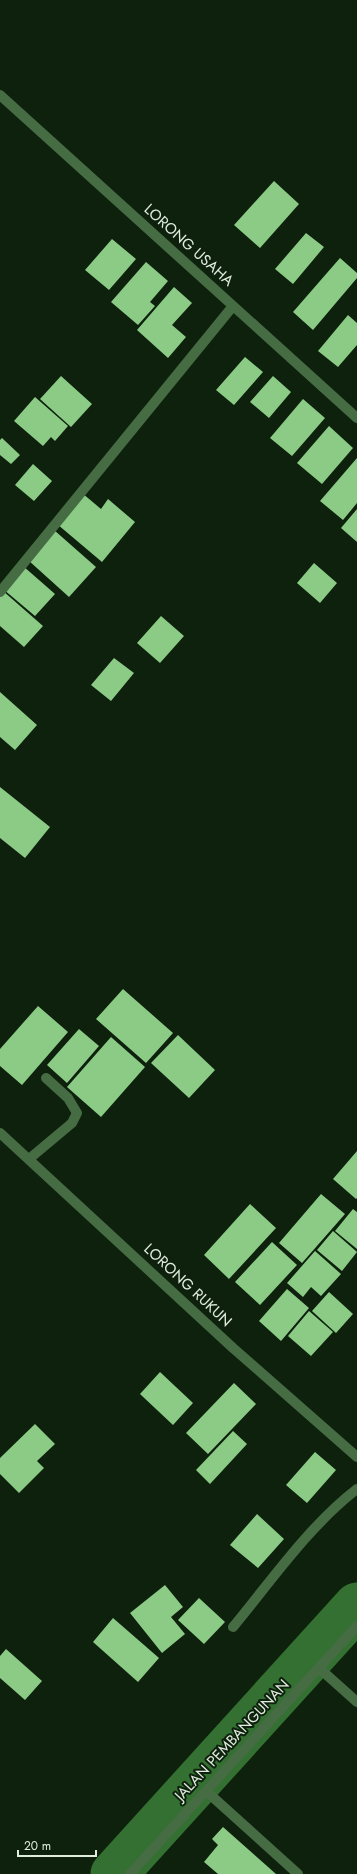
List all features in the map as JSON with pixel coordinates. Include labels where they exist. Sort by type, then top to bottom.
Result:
[{"type":"street","name":"LORONG USAHA","points":[[0,95],[357,418]]},
{"type":"street","points":[[0,592],[233,306]]},
{"type":"street","points":[[29,1159],[72,1123],[76,1113],[68,1098],[46,1078]]},
{"type":"street","name":"LORONG RUKUN","points":[[0,1133],[233,1348],[357,1457]]},
{"type":"street","points":[[233,1627],[316,1526],[345,1498],[357,1489]]},
{"type":"street","name":"JALAN PEMBANGUNAN","points":[[130,1874],[357,1626]]},
{"type":"street","points":[[319,1668],[357,1702]]},
{"type":"street","points":[[206,1791],[298,1874]]},
{"type":"building","points":[[274,181],[299,204],[260,248],[234,225]]},
{"type":"building","points":[[306,233],[324,247],[293,284],[275,269]]},
{"type":"building","points":[[112,239],[136,259],[109,290],[85,270]]},
{"type":"building","points":[[340,258],[357,273],[357,278],[313,330],[293,312]]},
{"type":"building","points":[[146,262],[168,281],[150,302],[155,306],[138,325],[111,302]]},
{"type":"building","points":[[174,287],[192,303],[172,325],[186,337],[168,358],[137,330]]},
{"type":"building","points":[[348,315],[357,323],[357,345],[338,367],[318,351]]},
{"type":"building","points":[[245,357],[263,372],[234,405],[216,390]]},
{"type":"building","points":[[61,376],[92,404],[71,427],[40,399]]},
{"type":"building","points":[[273,376],[291,392],[269,418],[250,402]]},
{"type":"building","points":[[35,397],[68,426],[55,441],[51,437],[43,446],[14,421]]},
{"type":"building","points":[[303,399],[325,418],[292,456],[270,438]]},
{"type":"building","points":[[329,426],[353,448],[322,484],[297,463]]},
{"type":"building","points":[[2,438],[20,455],[11,464],[0,455],[0,440]]},
{"type":"building","points":[[357,458],[357,503],[343,520],[320,501]]},
{"type":"building","points":[[33,464],[52,481],[34,501],[15,485]]},
{"type":"building","points":[[82,493],[101,509],[108,499],[135,522],[102,562],[57,524]]},
{"type":"building","points":[[357,509],[357,542],[341,528]]},
{"type":"building","points":[[54,530],[96,567],[69,597],[28,560]]},
{"type":"building","points":[[314,563],[337,583],[320,603],[297,583]]},
{"type":"building","points":[[23,566],[55,594],[35,616],[3,589]]},
{"type":"building","points":[[3,591],[43,626],[24,647],[0,626],[0,595]]},
{"type":"building","points":[[161,616],[184,636],[160,663],[137,643]]},
{"type":"building","points":[[114,658],[134,673],[111,701],[91,685]]},
{"type":"building","points":[[0,692],[37,725],[15,750],[0,737]]},
{"type":"building","points":[[0,787],[50,827],[25,858],[0,838]]},
{"type":"building","points":[[123,989],[173,1033],[146,1063],[96,1019]]},
{"type":"building","points":[[38,1006],[68,1032],[22,1085],[0,1066],[0,1049]]},
{"type":"building","points":[[79,1029],[99,1046],[67,1083],[47,1065]]},
{"type":"building","points":[[178,1035],[215,1070],[189,1098],[151,1063]]},
{"type":"building","points":[[111,1037],[145,1067],[101,1117],[67,1087]]},
{"type":"building","points":[[357,1151],[357,1198],[356,1199],[333,1179]]},
{"type":"building","points":[[321,1194],[345,1214],[302,1263],[279,1243]]},
{"type":"building","points":[[250,1204],[276,1228],[229,1279],[204,1255]]},
{"type":"building","points":[[353,1209],[357,1212],[357,1249],[335,1231]]},
{"type":"building","points":[[333,1231],[357,1252],[342,1271],[317,1250]]},
{"type":"building","points":[[272,1242],[297,1265],[260,1305],[235,1282]]},
{"type":"building","points":[[315,1251],[341,1274],[321,1296],[311,1287],[303,1297],[287,1283]]},
{"type":"building","points":[[287,1289],[309,1308],[281,1341],[259,1321]]},
{"type":"building","points":[[329,1292],[353,1314],[336,1333],[312,1311]]},
{"type":"building","points":[[309,1311],[333,1332],[311,1356],[288,1336]]},
{"type":"building","points":[[160,1372],[193,1403],[173,1425],[140,1394]]},
{"type":"building","points":[[234,1383],[256,1404],[208,1454],[186,1433]]},
{"type":"building","points":[[35,1424],[55,1444],[37,1461],[44,1468],[19,1493],[0,1474],[0,1458]]},
{"type":"building","points":[[233,1431],[247,1444],[210,1484],[196,1470]]},
{"type":"building","points":[[315,1452],[336,1470],[307,1503],[286,1485]]},
{"type":"building","points":[[257,1514],[284,1539],[258,1568],[230,1545]]},
{"type":"building","points":[[165,1585],[183,1607],[171,1617],[185,1634],[162,1653],[130,1613]]},
{"type":"building","points":[[199,1598],[225,1622],[204,1644],[178,1620]]},
{"type":"building","points":[[113,1618],[159,1658],[138,1682],[93,1642]]},
{"type":"building","points":[[6,1649],[42,1681],[25,1700],[0,1678],[0,1656]]},
{"type":"building","points":[[223,1827],[276,1874],[218,1874],[204,1862],[218,1845],[212,1839]]},
{"type":"waterway","points":[[114,1874],[357,1606]]}]
